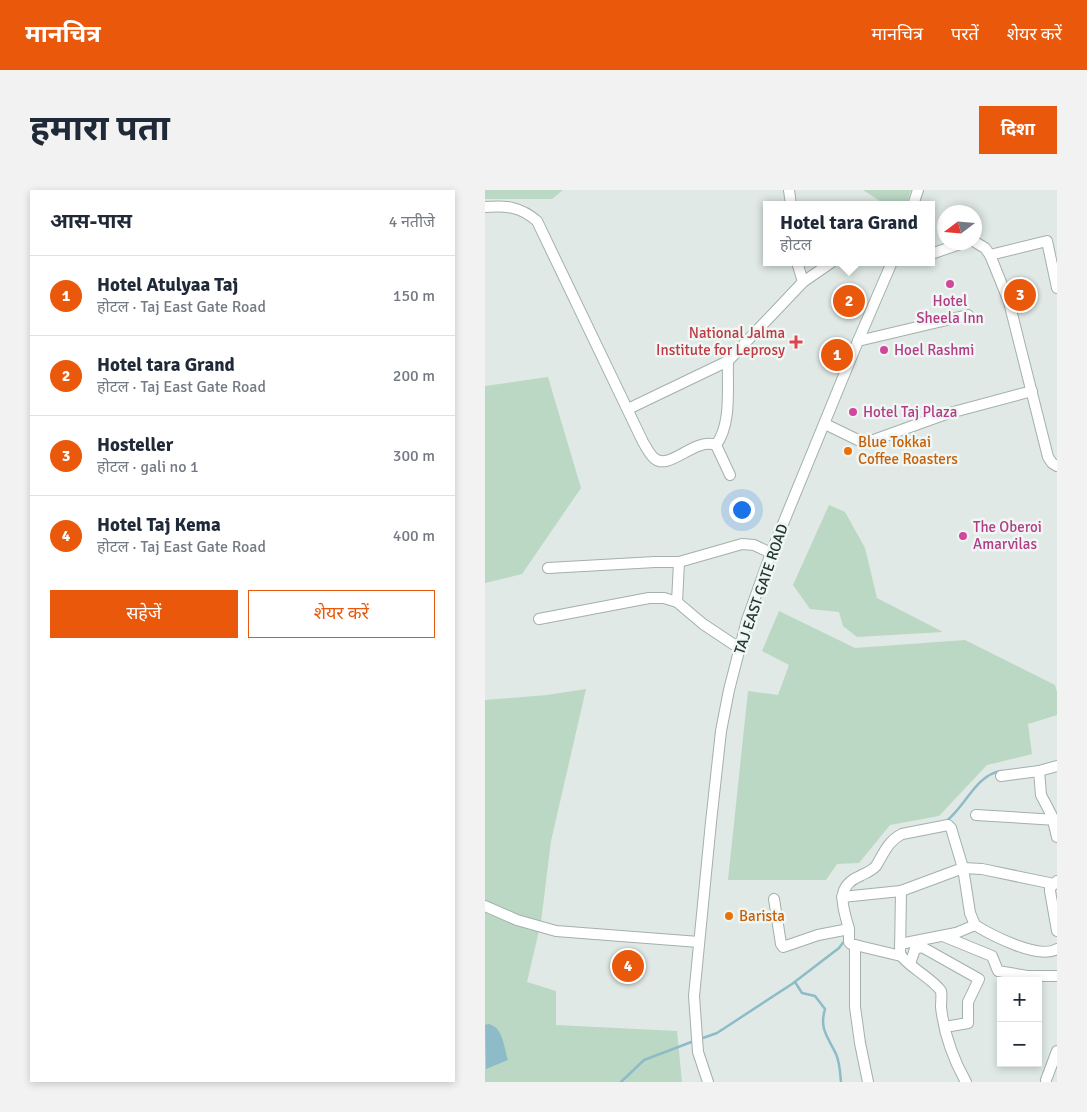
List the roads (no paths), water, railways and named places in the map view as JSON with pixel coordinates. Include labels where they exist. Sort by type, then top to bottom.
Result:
[{"type":"street","points":[[485,207],[508,206],[521,209],[537,221],[643,442],[654,458],[661,462],[669,462],[683,452],[701,444],[712,443],[716,445],[729,475]]},
{"type":"street","points":[[990,255],[1052,240],[1057,288]]},
{"type":"street","points":[[982,246],[990,255],[1009,302],[1032,390],[1039,427],[1048,457],[1055,464]]},
{"type":"street","points":[[798,266],[803,282]]},
{"type":"street","points":[[628,409],[727,361],[803,282],[826,266]]},
{"type":"street","name":"TAJ EAST GATE ROAD","points":[[708,1082],[698,1052],[694,996],[721,731],[729,690],[747,620],[771,553],[890,266]]},
{"type":"street","points":[[858,341],[968,315]]},
{"type":"street","points":[[716,445],[725,427],[727,411],[727,361]]},
{"type":"street","points":[[825,424],[860,441],[871,441],[946,414],[1032,390]]},
{"type":"street","points":[[548,568],[679,562],[742,544],[754,546],[771,553]]},
{"type":"street","points":[[677,602],[679,562]]},
{"type":"street","points":[[539,619],[649,598],[665,598],[677,602],[703,624],[739,648]]},
{"type":"street","points":[[1001,776],[1039,771],[1057,766]]},
{"type":"street","points":[[1039,771],[1041,795],[1055,821],[1057,837]]},
{"type":"street","points":[[976,815],[1055,821]]},
{"type":"street","points":[[966,1082],[953,1056],[945,1027],[941,1007],[941,991],[901,956],[850,943],[849,928],[842,897],[848,882],[875,868],[892,840],[902,834],[948,825],[951,828],[963,868],[970,913],[975,925],[1019,946],[1040,952],[1050,952],[1057,949]]},
{"type":"street","points":[[842,897],[901,890],[963,868],[982,869],[1055,883]]},
{"type":"street","points":[[1055,883],[1050,888],[1050,891],[1057,931]]},
{"type":"street","points":[[901,890],[901,956]]},
{"type":"street","points":[[774,899],[783,947],[818,935],[849,928]]},
{"type":"street","points":[[485,906],[517,920],[556,931],[699,942]]},
{"type":"street","points":[[900,944],[943,936],[975,925]]},
{"type":"street","points":[[943,936],[992,956],[995,968],[998,971],[1027,976],[1057,976]]},
{"type":"street","points":[[855,945],[855,1007],[868,1082]]},
{"type":"street","points":[[910,964],[915,949],[922,948],[979,979],[968,1002],[967,1023],[945,1027]]},
{"type":"street","points":[[1046,1080],[1057,1051]]},
{"type":"water","points":[[488,1024],[500,1033],[508,1060],[486,1069],[485,1025]]},
{"type":"waterway","points":[[945,822],[959,809],[977,785],[992,774],[1001,771]]},
{"type":"waterway","points":[[700,1039],[717,1033],[792,984],[839,948],[845,940]]},
{"type":"waterway","points":[[795,982],[802,993],[815,996],[825,1009],[823,1016],[824,1028],[837,1057],[841,1082]]},
{"type":"waterway","points":[[621,1082],[644,1060],[694,1041]]},
{"type":"place","name":"Hotel Sheela Inn","points":[[950,284]]},
{"type":"place","name":"Hosteller","points":[[1020,295]]},
{"type":"place","name":"Hotel tara Grand","points":[[849,301]]},
{"type":"place","name":"National Jalma Institute for Leprosy","points":[[796,342]]},
{"type":"place","name":"Hoel Rashmi","points":[[884,350]]},
{"type":"place","name":"Hotel Atulyaa Taj","points":[[837,355]]},
{"type":"place","name":"Hotel Taj Plaza","points":[[853,412]]},
{"type":"place","name":"Blue Tokkai Coffee Roasters","points":[[848,451]]},
{"type":"place","name":"The Oberoi Amarvilas","points":[[963,536]]},
{"type":"place","name":"Barista","points":[[729,916]]},
{"type":"place","name":"Hotel Taj Kema","points":[[628,966]]}]
